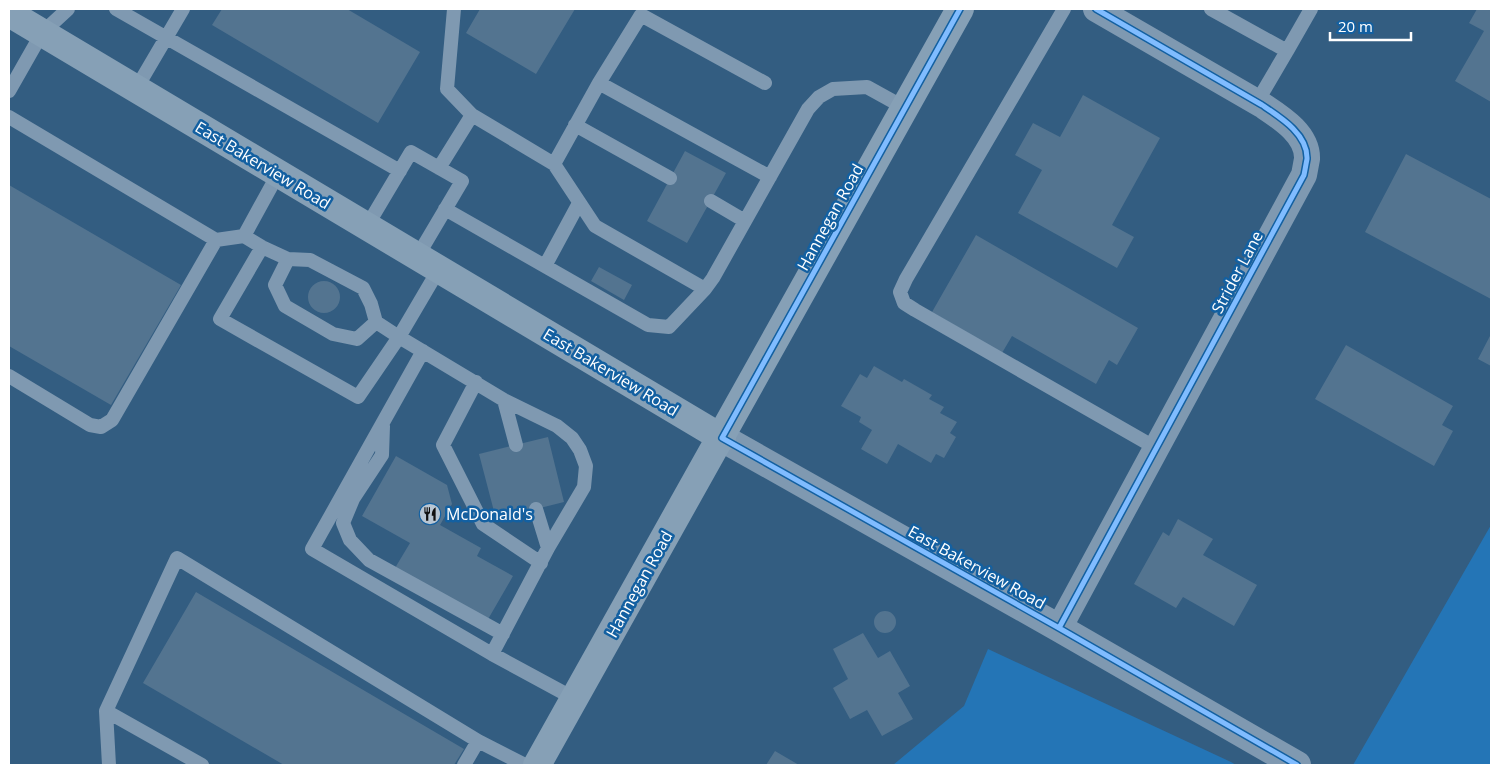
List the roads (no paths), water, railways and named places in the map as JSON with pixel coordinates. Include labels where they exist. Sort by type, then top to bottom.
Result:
[{"type":"main road","name":"Hannegan Road","points":[[537,765],[722,438],[960,9]]},
{"type":"main road","name":"East Bakerview Road","points":[[9,13],[722,438]]},
{"type":"street","name":"Strider Lane","points":[[1059,628],[1304,175],[1307,157],[1301,139],[1287,122],[1108,12]]},
{"type":"street","name":"East Bakerview Road","points":[[722,438],[1297,765]]},
{"type":"lane","points":[[9,91],[42,33],[68,9]]},
{"type":"lane","points":[[116,9],[400,172]]},
{"type":"lane","points":[[136,89],[183,9]]},
{"type":"lane","points":[[454,9],[447,89],[472,115],[554,164],[595,226],[706,289]]},
{"type":"lane","points":[[1064,9],[900,292],[904,303],[915,310],[1156,448]]},
{"type":"lane","points":[[1211,9],[1287,51]]},
{"type":"lane","points":[[1257,102],[1311,9]]},
{"type":"lane","points":[[554,164],[599,83],[641,15],[765,82]]},
{"type":"lane","points":[[599,83],[770,177]]},
{"type":"lane","points":[[445,209],[648,325],[669,327],[706,289],[714,278],[808,110],[819,97],[832,89],[867,87],[905,108]]},
{"type":"lane","points":[[439,168],[472,115]]},
{"type":"lane","points":[[9,117],[216,240],[244,236],[288,259],[310,260],[363,288],[371,304],[376,322],[504,400],[557,426],[572,438],[580,450],[586,466],[584,487],[548,548],[542,563],[492,654]]},
{"type":"lane","points":[[575,125],[670,178]]},
{"type":"lane","points":[[262,247],[220,319],[358,397],[399,337],[428,263],[445,209],[462,181],[411,152],[367,226]]},
{"type":"lane","points":[[244,236],[278,174]]},
{"type":"lane","points":[[710,201],[745,220]]},
{"type":"lane","points":[[545,266],[580,203]]},
{"type":"lane","points":[[9,376],[90,426],[101,427],[112,420],[216,240]]},
{"type":"lane","points":[[288,259],[275,285],[285,306],[333,334],[357,339],[376,322]]},
{"type":"lane","points":[[423,351],[312,548],[492,654],[575,699]]},
{"type":"lane","points":[[476,382],[443,445],[483,524],[542,563]]},
{"type":"lane","points":[[504,400],[516,445]]},
{"type":"lane","points":[[383,422],[382,455],[353,500],[343,523],[350,540],[369,560],[503,634]]},
{"type":"lane","points":[[536,509],[548,548]]},
{"type":"lane","points":[[109,765],[106,710],[177,558],[478,741],[525,765]]},
{"type":"lane","points":[[106,710],[202,765]]},
{"type":"lane","points":[[464,765],[478,741]]},
{"type":"place","name":"McDonald's","points":[[430,514]]}]
